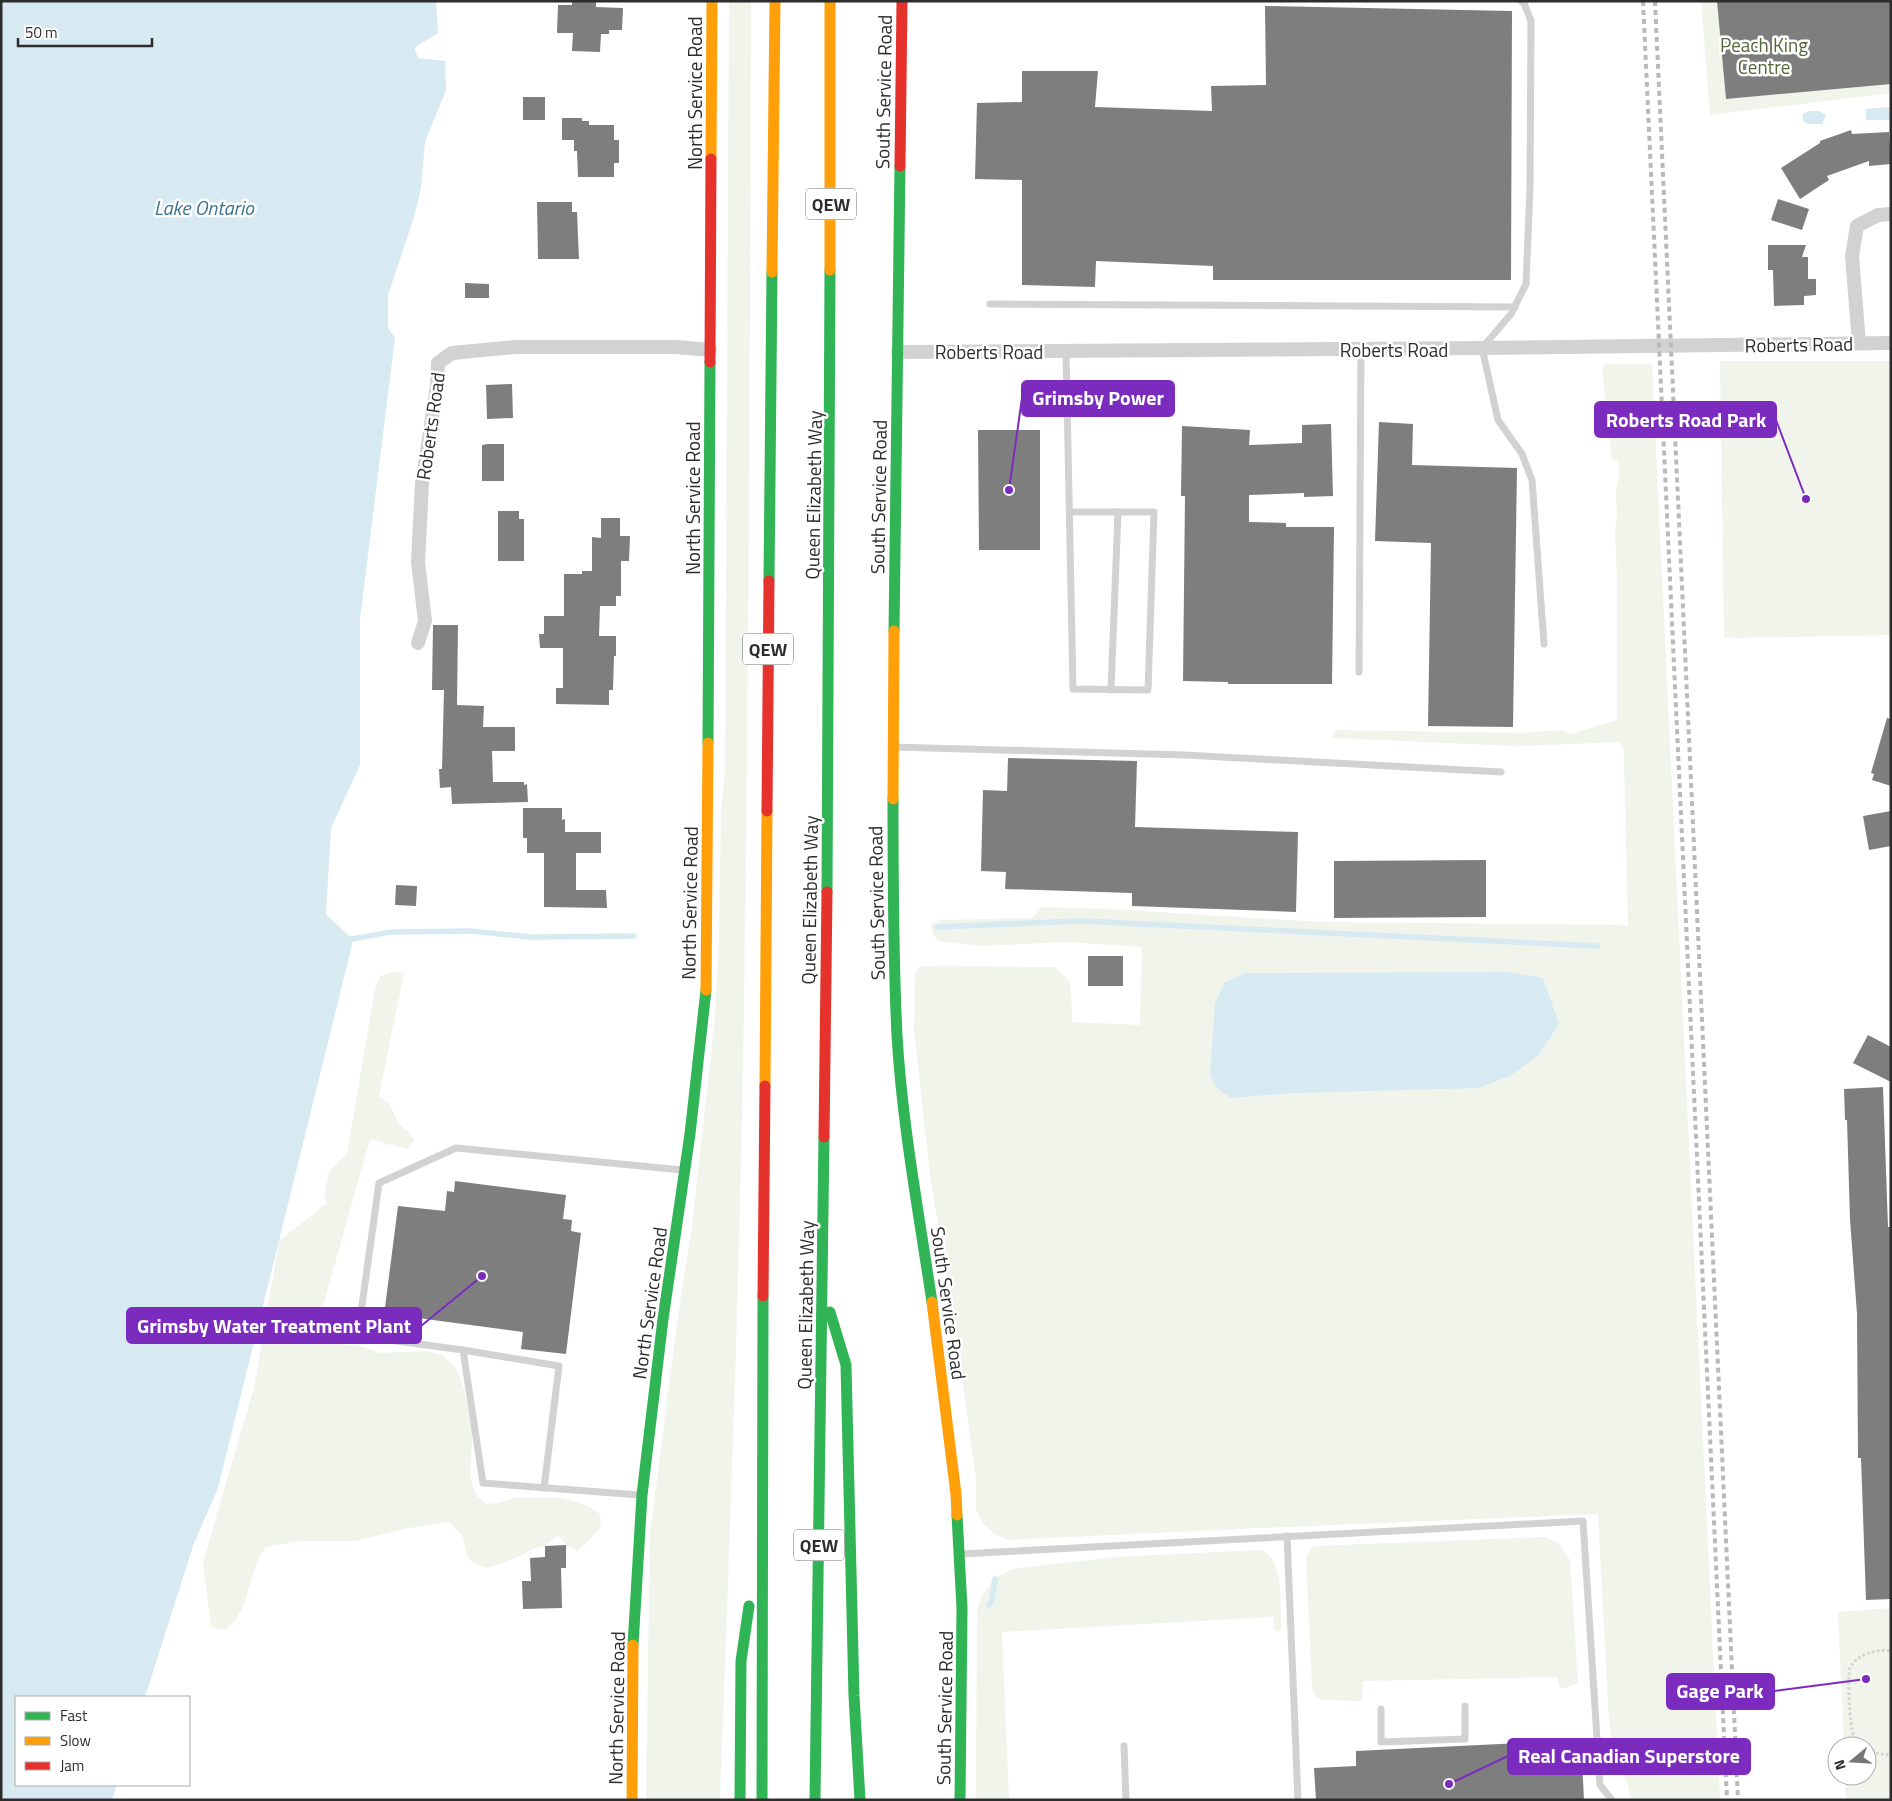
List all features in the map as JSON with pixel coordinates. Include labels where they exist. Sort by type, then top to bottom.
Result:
[{"type":"main road","name":"North Service Road","points":[[632,1800],[633,1649],[642,1495],[663,1319],[685,1170],[707,979],[712,1]]},
{"type":"main road","name":"QEW","points":[[762,1800],[768,619],[775,1]]},
{"type":"main road","name":"Queen Elizabeth Way","points":[[815,1800],[823,1289],[831,418],[830,1]]},
{"type":"main road","name":"South Service Road","points":[[902,1],[893,747],[893,909],[897,1036],[908,1139],[946,1402],[956,1494],[962,1608],[960,1800]]},
{"type":"main road","points":[[823,1289],[846,1366],[854,1696],[860,1800]]},
{"type":"main road","points":[[740,1800],[740,1661],[762,1522]]},
{"type":"street","points":[[1860,342],[1852,256],[1857,226],[1878,215],[1891,214]]},
{"type":"street","name":"Roberts Road","points":[[898,352],[1891,343]]},
{"type":"street","name":"Roberts Road","points":[[418,643],[425,621],[418,562],[422,482],[437,386],[438,363],[452,353],[516,347],[676,347],[710,350]]},
{"type":"lane","points":[[1521,1],[1524,3],[1531,21],[1530,188],[1526,284],[1511,314],[1482,348],[1498,420],[1522,454],[1532,480],[1544,644]]},
{"type":"lane","points":[[990,304],[1515,307]]},
{"type":"lane","points":[[1359,672],[1361,349]]},
{"type":"lane","points":[[1066,351],[1073,689],[1148,690],[1154,512],[1070,512]]},
{"type":"lane","points":[[1111,690],[1118,512]]},
{"type":"lane","points":[[893,747],[1185,755],[1501,772]]},
{"type":"lane","points":[[544,1488],[559,1366],[463,1350],[359,1336],[379,1183],[456,1148],[685,1170]]},
{"type":"lane","points":[[463,1350],[483,1483],[642,1495]]},
{"type":"lane","points":[[960,1554],[1583,1521],[1600,1785],[1612,1800]]},
{"type":"lane","points":[[1287,1536],[1298,1800]]},
{"type":"lane","points":[[1381,1709],[1382,1742],[1465,1740],[1465,1706]]},
{"type":"lane","points":[[1124,1746],[1126,1800]]},
{"type":"path","points":[[1854,1736],[1852,1732],[1849,1687],[1850,1669],[1862,1656],[1873,1651],[1891,1651]]},
{"type":"path","points":[[1877,1753],[1891,1755]]},
{"type":"green space","points":[[729,1],[751,1],[750,378],[744,1005],[740,1204],[720,1800],[646,1800],[650,1534],[677,1323],[692,1226],[714,1029],[719,944],[721,812],[725,772]]},
{"type":"green space","name":"Peach King Centre","points":[[1701,1],[1891,1],[1891,93],[1710,115]]},
{"type":"green space","points":[[1720,361],[1891,361],[1891,635],[1724,637]]},
{"type":"green space","points":[[1607,364],[1652,364],[1720,1800],[1630,1800],[1629,1789],[1612,1744],[1609,1722],[1598,1514],[1007,1540],[996,1535],[983,1524],[976,1509],[976,1480],[956,1333],[930,1176],[914,1030],[915,972],[919,967],[928,966],[1054,967],[1069,980],[1072,1022],[1140,1025],[1142,947],[1067,942],[980,946],[939,941],[933,935],[931,923],[941,920],[1032,918],[1042,907],[1109,909],[1322,922],[1628,925],[1624,750],[1620,742],[1516,746],[1333,738],[1335,730],[1522,733],[1561,730],[1570,734],[1617,720],[1615,531],[1617,518],[1616,490],[1620,473],[1618,460],[1612,460],[1602,368]],"holes":[[[1210,1076],[1295,1093],[1231,1098]]]},
{"type":"green space","points":[[393,972],[404,973],[379,1097],[388,1103],[398,1123],[410,1133],[414,1141],[407,1149],[370,1139],[316,1331],[345,1345],[358,1345],[380,1353],[427,1351],[442,1355],[454,1366],[461,1379],[473,1426],[470,1474],[477,1496],[486,1504],[499,1503],[513,1498],[563,1498],[586,1505],[600,1514],[601,1527],[577,1551],[566,1545],[558,1535],[545,1546],[532,1549],[521,1556],[488,1568],[477,1565],[468,1558],[463,1537],[450,1522],[409,1528],[356,1541],[299,1541],[266,1547],[257,1564],[245,1601],[236,1619],[225,1630],[211,1627],[203,1564],[254,1388],[279,1241],[327,1203],[324,1195],[330,1170],[347,1154],[375,989],[380,976]]},
{"type":"green space","points":[[1545,1537],[1559,1544],[1570,1560],[1578,1680],[1576,1684],[1560,1688],[1557,1677],[1363,1681],[1362,1701],[1321,1700],[1315,1696],[1312,1688],[1306,1557],[1311,1548],[1314,1546]]},
{"type":"green space","points":[[1260,1550],[1268,1554],[1274,1562],[1280,1583],[1281,1630],[1278,1632],[1274,1629],[1273,1617],[1002,1632],[1009,1800],[976,1800],[977,1611],[983,1595],[996,1578],[1018,1568],[1115,1557]]},
{"type":"green space","points":[[1891,1608],[1891,1800],[1846,1800],[1845,1786],[1877,1786],[1877,1736],[1844,1736],[1838,1612]]},
{"type":"water","name":"Lake Ontario","points":[[1,1],[436,1],[438,33],[414,48],[418,58],[445,61],[446,90],[425,142],[421,188],[414,217],[388,295],[388,328],[395,338],[360,619],[360,765],[331,828],[326,914],[352,939],[352,945],[218,1488],[193,1546],[145,1696],[15,1696],[15,1786],[117,1786],[112,1800],[1,1800]]},
{"type":"water","points":[[1890,107],[1891,120],[1866,120],[1866,109]]},
{"type":"water","points":[[1809,111],[1819,111],[1825,114],[1822,124],[1808,124],[1803,121],[1803,114]]},
{"type":"water","points":[[1507,972],[1543,978],[1559,1024],[1538,1056],[1510,1076],[1478,1088],[1295,1093],[1231,1098],[1218,1089],[1210,1076],[1215,1004],[1224,983],[1245,973]]},
{"type":"building","points":[[572,1],[596,1],[596,7],[623,8],[622,30],[609,30],[609,34],[601,34],[600,52],[572,51],[573,33],[557,33],[558,5],[572,5]]},
{"type":"building","name":"Peach King Centre","points":[[1717,1],[1891,1],[1891,84],[1726,99]]},
{"type":"building","points":[[1265,6],[1512,11],[1511,280],[1213,280],[1213,266],[1096,261],[1095,287],[1022,285],[1022,180],[975,179],[977,103],[1022,102],[1022,71],[1098,71],[1095,107],[1212,111],[1211,86],[1266,85]]},
{"type":"building","points":[[523,97],[545,97],[545,120],[523,120]]},
{"type":"building","points":[[562,118],[582,118],[582,121],[589,121],[589,125],[614,125],[614,140],[619,140],[619,163],[614,163],[614,177],[578,177],[577,151],[574,151],[574,140],[562,140]]},
{"type":"building","points":[[1851,130],[1852,134],[1889,132],[1891,164],[1869,166],[1869,161],[1827,176],[1829,180],[1800,199],[1781,168],[1820,143],[1820,141]]},
{"type":"building","points":[[1778,199],[1809,209],[1802,230],[1771,220]]},
{"type":"building","points":[[537,202],[572,202],[572,212],[577,212],[579,259],[538,259]]},
{"type":"building","points":[[1768,245],[1806,245],[1802,257],[1808,257],[1808,279],[1816,279],[1816,295],[1804,296],[1804,305],[1774,306],[1773,270],[1768,270]]},
{"type":"building","points":[[465,283],[489,284],[489,298],[465,298]]},
{"type":"building","points":[[512,384],[513,418],[487,419],[486,385]]},
{"type":"building","points":[[1379,422],[1413,424],[1412,465],[1517,468],[1513,727],[1428,726],[1431,543],[1375,541]]},
{"type":"building","points":[[1331,424],[1333,496],[1304,497],[1304,493],[1249,495],[1249,522],[1286,523],[1286,527],[1334,527],[1332,684],[1228,684],[1228,682],[1183,681],[1185,496],[1181,496],[1182,426],[1250,430],[1249,445],[1302,443],[1302,425]]},
{"type":"building","points":[[978,430],[1040,430],[1040,550],[979,550]]},
{"type":"building","points":[[504,444],[504,481],[482,481],[482,445]]},
{"type":"building","points":[[498,511],[519,511],[519,519],[524,519],[524,561],[498,561]]},
{"type":"building","points":[[601,518],[620,518],[620,536],[630,536],[629,561],[621,561],[621,596],[616,596],[616,606],[600,606],[599,636],[616,636],[613,690],[609,690],[609,705],[556,704],[556,688],[563,688],[563,648],[540,648],[539,634],[544,634],[544,616],[564,616],[564,574],[582,574],[582,571],[592,571],[592,537],[601,538]]},
{"type":"building","points":[[433,625],[458,625],[457,705],[484,706],[483,727],[515,727],[515,751],[492,751],[493,782],[524,782],[524,785],[527,784],[528,802],[452,804],[451,787],[440,788],[439,769],[442,769],[444,690],[432,690]]},
{"type":"building","points":[[1887,718],[1891,719],[1891,786],[1872,780],[1874,774],[1871,773]]},
{"type":"building","points":[[1008,758],[1137,761],[1135,827],[1298,832],[1296,912],[1132,906],[1132,893],[1005,889],[1006,872],[981,871],[983,790],[1007,791]]},
{"type":"building","points":[[523,808],[562,808],[562,820],[565,819],[565,832],[601,832],[601,853],[576,853],[576,890],[606,890],[607,908],[544,907],[544,853],[527,853],[527,838],[523,838]]},
{"type":"building","points":[[1891,811],[1891,846],[1869,850],[1863,816]]},
{"type":"building","points":[[1486,860],[1486,917],[1334,918],[1334,861]]},
{"type":"building","points":[[396,885],[417,886],[416,906],[395,905]]},
{"type":"building","points":[[1088,956],[1123,956],[1123,986],[1088,986]]},
{"type":"building","points":[[1868,1035],[1891,1047],[1891,1082],[1853,1063]]},
{"type":"building","points":[[1883,1087],[1888,1227],[1891,1227],[1891,1599],[1866,1600],[1861,1458],[1858,1458],[1857,1314],[1850,1219],[1847,1120],[1845,1120],[1844,1089]]},
{"type":"building","points":[[455,1181],[566,1195],[563,1219],[572,1220],[571,1231],[581,1233],[566,1354],[521,1349],[523,1332],[418,1318],[416,1335],[382,1331],[398,1206],[445,1211],[447,1191],[454,1192]]},
{"type":"building","points":[[566,1545],[566,1568],[561,1568],[562,1608],[523,1609],[522,1581],[531,1581],[530,1558],[545,1557],[545,1546]]},
{"type":"building","points":[[1581,1740],[1584,1800],[1316,1800],[1314,1768],[1356,1766],[1356,1751]]},
{"type":"waterway","points":[[937,927],[1081,921],[1597,946]]},
{"type":"waterway","points":[[352,939],[391,932],[470,931],[531,937],[634,936]]},
{"type":"waterway","points":[[989,1605],[992,1599],[995,1579]]},
{"type":"railway","points":[[1643,1],[1727,1800]]},
{"type":"railway","points":[[1655,1],[1738,1800]]},
{"type":"traffic: fast","points":[[894,631],[900,166]]},
{"type":"traffic: fast","points":[[827,892],[830,270]]},
{"type":"traffic: fast","points":[[769,581],[772,272]]},
{"type":"traffic: fast","points":[[708,743],[710,362]]},
{"type":"traffic: fast","points":[[893,799],[894,946],[899,1068],[932,1302]]},
{"type":"traffic: fast","points":[[633,1645],[642,1495],[663,1319],[690,1134],[706,990]]},
{"type":"traffic: fast","points":[[815,1800],[824,1137]]},
{"type":"traffic: fast","points":[[762,1800],[763,1296]]},
{"type":"traffic: fast","points":[[830,1312],[846,1365],[854,1696],[860,1800]]},
{"type":"traffic: fast","points":[[957,1515],[962,1608],[960,1800]]},
{"type":"traffic: fast","points":[[740,1800],[741,1661],[749,1606]]},
{"type":"traffic: slow","points":[[711,159],[712,1]]},
{"type":"traffic: slow","points":[[772,272],[775,1]]},
{"type":"traffic: slow","points":[[830,1],[830,270]]},
{"type":"traffic: slow","points":[[893,799],[894,631]]},
{"type":"traffic: slow","points":[[706,990],[708,743]]},
{"type":"traffic: slow","points":[[765,1086],[767,811]]},
{"type":"traffic: slow","points":[[932,1302],[957,1515]]},
{"type":"traffic: slow","points":[[632,1800],[633,1645]]},
{"type":"traffic: jam","points":[[900,166],[902,1]]},
{"type":"traffic: jam","points":[[710,362],[711,159]]},
{"type":"traffic: jam","points":[[767,811],[769,581]]},
{"type":"traffic: jam","points":[[824,1137],[827,892]]},
{"type":"traffic: jam","points":[[763,1296],[765,1086]]},
{"type":"place","name":"Grimsby Power","points":[[1009,490]]},
{"type":"place","name":"Roberts Road Park","points":[[1806,499]]},
{"type":"place","name":"Grimsby Water Treatment Plant","points":[[482,1276]]},
{"type":"place","name":"Gage Park","points":[[1866,1679]]},
{"type":"place","name":"Real Canadian Superstore","points":[[1449,1784]]}]
